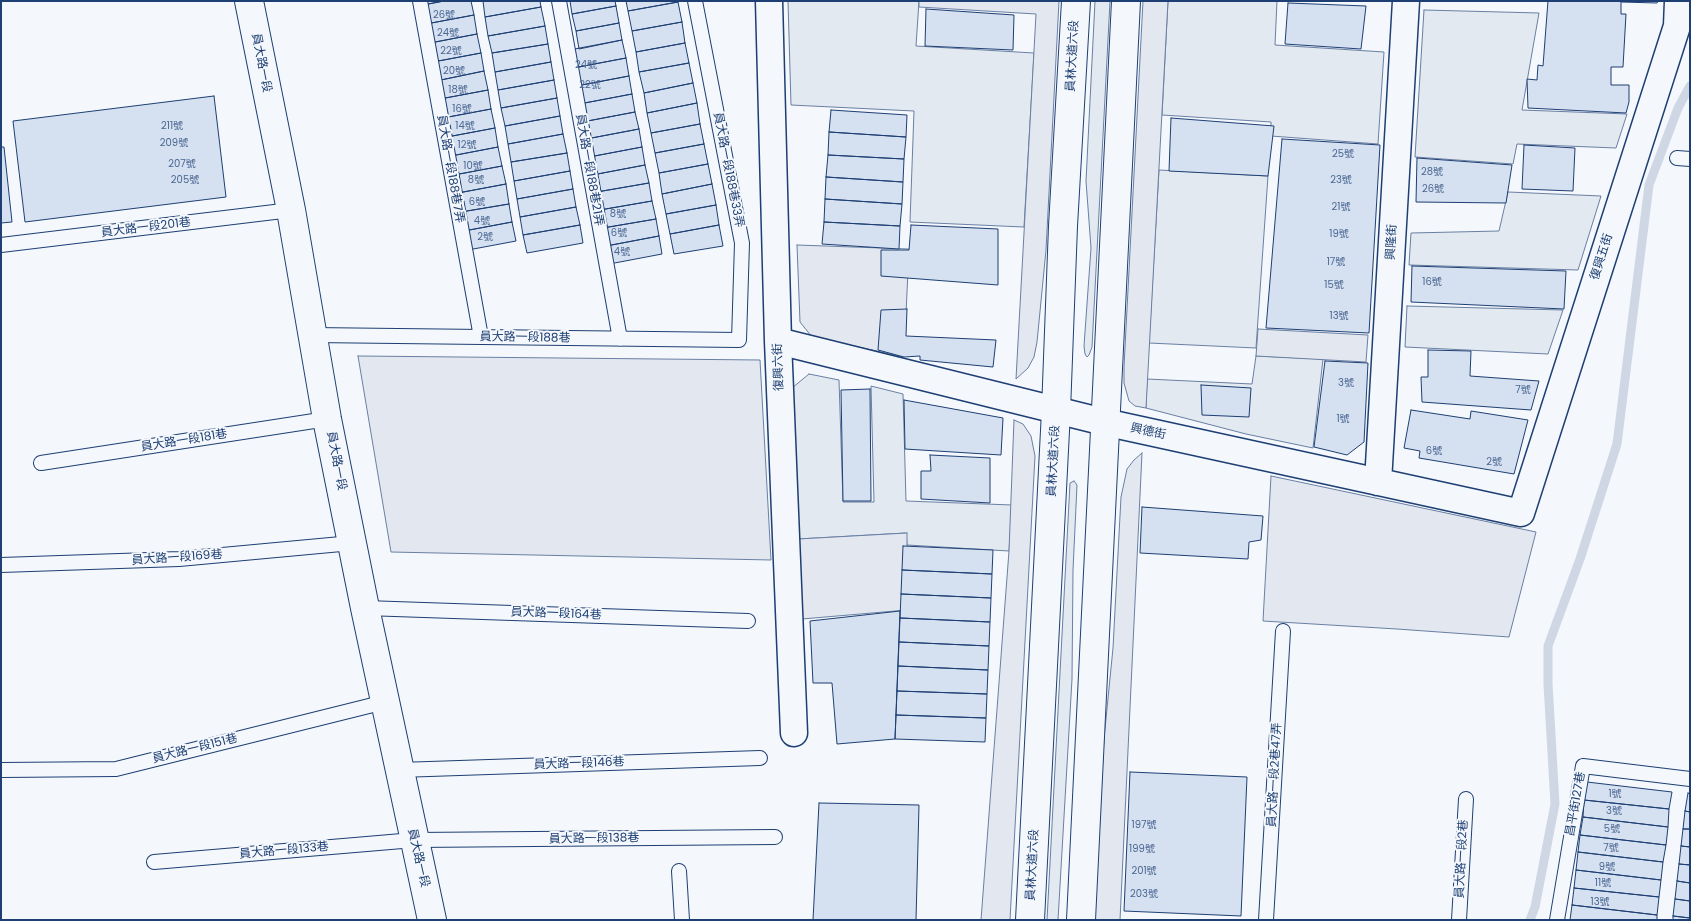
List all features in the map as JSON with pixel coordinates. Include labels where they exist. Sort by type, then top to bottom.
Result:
[{"type":"main road","name":"員大路一段","points":[[249,1],[291,210],[327,419],[365,608],[432,920]]},
{"type":"main road","name":"員林大道六段","points":[[1030,920],[1056,411],[1063,226],[1076,1]]},
{"type":"main road","points":[[1081,920],[1126,1]]},
{"type":"street","name":"復興六街","points":[[769,1],[778,341],[794,733]]},
{"type":"street","name":"興隆街","points":[[1378,482],[1406,1]]},
{"type":"street","name":"復興五街","points":[[1521,512],[1677,26],[1678,1]]},
{"type":"street","name":"興德街","points":[[778,341],[1056,411],[1521,512]]},
{"type":"lane","name":"員大路一段188巷7弄","points":[[420,1],[481,337]]},
{"type":"lane","name":"員大路一段188巷21弄","points":[[559,1],[620,339]]},
{"type":"lane","name":"員大路一段188巷33弄","points":[[695,1],[742,243],[739,340]]},
{"type":"lane","name":"員大路一段201巷","points":[[1,245],[291,210]]},
{"type":"lane","name":"員大路一段188巷","points":[[312,335],[739,340]]},
{"type":"lane","name":"員大路一段181巷","points":[[41,463],[327,419]]},
{"type":"lane","name":"員大路一段169巷","points":[[1,565],[179,560],[352,542]]},
{"type":"lane","name":"員大路一段164巷","points":[[365,608],[748,621]]},
{"type":"lane","name":"員大路一段2巷47弄","points":[[1266,920],[1283,631]]},
{"type":"lane","name":"員大路一段151巷","points":[[1,770],[116,769],[385,702]]},
{"type":"lane","name":"員大路一段146巷","points":[[399,770],[760,758]]},
{"type":"lane","name":"昌平街127巷","points":[[1556,920],[1582,766],[1690,779]]},
{"type":"lane","name":"員大路一段2巷","points":[[1459,920],[1466,799]]},
{"type":"lane","name":"員大路一段138巷","points":[[414,840],[774,837]]},
{"type":"lane","name":"員大路一段133巷","points":[[154,862],[414,840]]},
{"type":"lane","points":[[679,871],[682,920]]},
{"type":"shaded area","points":[[788,1],[919,1],[916,46],[1034,53],[1024,227],[910,222],[914,111],[791,105]]},
{"type":"shaded area","points":[[919,1],[1059,1],[1046,250],[1037,342],[1034,357],[1028,368],[1016,379],[1036,14],[919,7]]},
{"type":"shaded area","points":[[1095,1],[1110,1],[1092,347],[1087,357],[1084,346],[1091,248],[1086,181]]},
{"type":"shaded area","points":[[1143,1],[1168,1],[1146,408],[1135,406],[1129,401],[1124,383]]},
{"type":"shaded area","points":[[1168,1],[1277,1],[1275,45],[1384,52],[1378,144],[1271,136],[1271,122],[1162,115]]},
{"type":"shaded area","points":[[1424,10],[1539,13],[1522,110],[1627,114],[1616,148],[1517,144],[1513,164],[1415,157]]},
{"type":"shaded area","points":[[1159,170],[1268,176],[1256,348],[1149,343]]},
{"type":"shaded area","points":[[1508,192],[1601,196],[1578,270],[1409,265],[1411,233],[1499,231]]},
{"type":"shaded area","points":[[797,245],[909,249],[904,357],[812,337],[800,322]]},
{"type":"shaded area","points":[[1407,306],[1563,310],[1548,354],[1405,347]]},
{"type":"shaded area","points":[[1258,329],[1368,335],[1366,362],[1256,356]]},
{"type":"shaded area","points":[[358,356],[760,360],[771,560],[391,552]]},
{"type":"shaded area","points":[[1256,356],[1323,359],[1313,448],[1246,434],[1146,408],[1147,379],[1252,384]]},
{"type":"shaded area","points":[[809,374],[839,380],[843,502],[874,502],[871,386],[903,394],[906,501],[1012,505],[1009,551],[907,545],[906,533],[798,539],[792,388]]},
{"type":"shaded area","points":[[1014,420],[1023,424],[1031,436],[1035,456],[1010,920],[981,920],[1009,551]]},
{"type":"shaded area","points":[[1142,453],[1120,920],[1094,920],[1104,739],[1113,648],[1121,497],[1127,469]]},
{"type":"shaded area","points":[[1271,476],[1536,532],[1509,637],[1263,621]]},
{"type":"shaded area","points":[[1074,481],[1077,485],[1073,570],[1072,679],[1058,920],[1047,920],[1070,483]]},
{"type":"shaded area","points":[[907,533],[907,610],[802,619],[798,539]]},
{"type":"building","points":[[422,1],[444,1],[423,5]]},
{"type":"building","points":[[444,1],[471,1],[474,15],[426,24],[423,5]]},
{"type":"building","points":[[483,1],[540,1],[541,7],[485,17]]},
{"type":"building","points":[[570,1],[615,1],[616,6],[572,14]]},
{"type":"building","points":[[626,1],[677,1],[678,2],[628,11]]},
{"type":"building","points":[[1548,1],[1658,1],[1657,3],[1621,2],[1621,14],[1626,14],[1623,67],[1611,67],[1611,85],[1629,85],[1629,102],[1626,113],[1528,108],[1527,79],[1537,80],[1538,65],[1543,66]]},
{"type":"building","points":[[678,2],[682,22],[632,31],[628,11]]},
{"type":"building","points":[[1288,3],[1366,6],[1361,49],[1285,44]]},
{"type":"building","points":[[616,6],[619,23],[576,31],[572,14]]},
{"type":"building","points":[[541,7],[545,26],[488,36],[485,17]]},
{"type":"building","points":[[926,9],[1014,15],[1013,50],[925,46]]},
{"type":"building","points":[[474,15],[477,34],[430,43],[426,24]]},
{"type":"building","points":[[682,22],[685,43],[636,52],[632,31]]},
{"type":"building","points":[[619,23],[622,40],[579,49],[576,31]]},
{"type":"building","points":[[545,26],[548,44],[492,53],[488,36]]},
{"type":"building","points":[[477,34],[481,53],[433,62],[430,43]]},
{"type":"building","points":[[622,40],[626,58],[568,69],[564,51]]},
{"type":"building","points":[[685,43],[689,63],[639,72],[636,52]]},
{"type":"building","points":[[548,44],[551,62],[495,72],[492,53]]},
{"type":"building","points":[[481,53],[484,71],[436,81],[433,62]]},
{"type":"building","points":[[626,58],[629,76],[571,87],[568,69]]},
{"type":"building","points":[[551,62],[554,80],[498,90],[495,72]]},
{"type":"building","points":[[689,63],[693,83],[644,93],[639,72]]},
{"type":"building","points":[[484,71],[488,90],[440,99],[436,81]]},
{"type":"building","points":[[629,76],[632,94],[574,105],[571,87]]},
{"type":"building","points":[[554,80],[557,98],[501,108],[498,90]]},
{"type":"building","points":[[693,83],[697,103],[647,113],[644,93]]},
{"type":"building","points":[[488,90],[491,109],[443,118],[440,99]]},
{"type":"building","points":[[632,94],[635,112],[577,123],[574,105]]},
{"type":"building","points":[[214,96],[226,197],[25,222],[13,121]]},
{"type":"building","points":[[557,98],[560,116],[505,126],[501,108]]},
{"type":"building","points":[[697,103],[700,124],[651,133],[647,113]]},
{"type":"building","points":[[491,109],[495,128],[447,137],[443,118]]},
{"type":"building","points":[[831,110],[907,115],[906,137],[829,132]]},
{"type":"building","points":[[635,112],[639,129],[581,140],[577,123]]},
{"type":"building","points":[[560,116],[563,134],[508,144],[505,126]]},
{"type":"building","points":[[1171,118],[1274,126],[1268,176],[1169,171]]},
{"type":"building","points":[[700,124],[704,144],[655,153],[651,133]]},
{"type":"building","points":[[495,128],[498,147],[451,156],[447,137]]},
{"type":"building","points":[[639,129],[642,147],[584,158],[581,140]]},
{"type":"building","points":[[829,132],[906,137],[904,159],[828,155]]},
{"type":"building","points":[[563,134],[567,153],[511,162],[508,144]]},
{"type":"building","points":[[1282,139],[1380,145],[1369,333],[1266,328]]},
{"type":"building","points":[[704,144],[708,164],[659,173],[655,153]]},
{"type":"building","points":[[1524,145],[1575,148],[1573,191],[1522,189]]},
{"type":"building","points":[[1,147],[4,147],[12,222],[1,223]]},
{"type":"building","points":[[498,147],[502,166],[454,175],[451,156]]},
{"type":"building","points":[[642,147],[645,165],[587,176],[584,158]]},
{"type":"building","points":[[567,153],[570,171],[514,181],[511,162]]},
{"type":"building","points":[[828,155],[904,159],[903,182],[826,177]]},
{"type":"building","points":[[1417,158],[1512,165],[1506,203],[1416,202]]},
{"type":"building","points":[[708,164],[712,184],[662,194],[659,173]]},
{"type":"building","points":[[645,165],[649,183],[591,193],[587,176]]},
{"type":"building","points":[[502,166],[506,184],[458,193],[454,175]]},
{"type":"building","points":[[570,171],[573,189],[517,199],[514,181]]},
{"type":"building","points":[[826,177],[903,182],[902,204],[825,199]]},
{"type":"building","points":[[649,183],[652,201],[594,211],[591,193]]},
{"type":"building","points":[[506,184],[509,204],[461,212],[458,193]]},
{"type":"building","points":[[712,184],[716,205],[666,214],[662,194]]},
{"type":"building","points":[[573,189],[576,207],[520,217],[517,199]]},
{"type":"building","points":[[825,199],[902,204],[900,226],[824,222]]},
{"type":"building","points":[[652,201],[656,219],[597,229],[594,211]]},
{"type":"building","points":[[509,204],[512,222],[464,231],[461,212]]},
{"type":"building","points":[[716,205],[719,225],[670,234],[666,214]]},
{"type":"building","points":[[576,207],[580,225],[523,235],[520,217]]},
{"type":"building","points":[[656,219],[659,236],[601,247],[597,229]]},
{"type":"building","points":[[512,222],[516,241],[468,250],[464,231]]},
{"type":"building","points":[[824,222],[900,226],[899,249],[822,244]]},
{"type":"building","points":[[580,225],[583,243],[527,253],[523,235]]},
{"type":"building","points":[[719,225],[723,246],[674,254],[670,234]]},
{"type":"building","points":[[911,225],[998,229],[998,285],[881,276],[881,250],[909,250]]},
{"type":"building","points":[[659,236],[662,254],[604,265],[601,247]]},
{"type":"building","points":[[1412,266],[1566,271],[1564,309],[1411,302]]},
{"type":"building","points":[[907,309],[906,336],[996,340],[993,367],[920,360],[920,356],[904,357],[878,350],[881,310]]},
{"type":"building","points":[[1428,350],[1471,351],[1470,376],[1539,381],[1531,410],[1422,402],[1421,377],[1428,377]]},
{"type":"building","points":[[1325,361],[1368,363],[1364,442],[1347,455],[1314,447]]},
{"type":"building","points":[[1201,385],[1251,388],[1249,417],[1202,415]]},
{"type":"building","points":[[870,389],[871,501],[843,501],[841,390]]},
{"type":"building","points":[[904,400],[1003,418],[1001,455],[905,449]]},
{"type":"building","points":[[1411,410],[1470,419],[1471,411],[1528,420],[1514,474],[1419,458],[1420,451],[1404,448]]},
{"type":"building","points":[[930,455],[990,458],[990,503],[921,499],[921,471],[931,471]]},
{"type":"building","points":[[1142,507],[1263,516],[1261,540],[1249,542],[1248,559],[1140,553]]},
{"type":"building","points":[[903,546],[993,550],[992,574],[902,570]]},
{"type":"building","points":[[902,570],[992,574],[991,598],[901,594]]},
{"type":"building","points":[[901,594],[991,598],[990,622],[900,618]]},
{"type":"building","points":[[900,611],[895,739],[837,744],[832,683],[813,683],[810,621]]},
{"type":"building","points":[[900,618],[990,622],[989,646],[899,642]]},
{"type":"building","points":[[899,642],[989,646],[988,670],[898,666]]},
{"type":"building","points":[[898,666],[988,670],[987,694],[897,691]]},
{"type":"building","points":[[897,691],[987,694],[986,718],[896,715]]},
{"type":"building","points":[[896,715],[986,718],[985,742],[895,739]]},
{"type":"building","points":[[1130,772],[1247,777],[1241,916],[1124,911]]},
{"type":"building","points":[[1587,782],[1672,792],[1669,809],[1584,800]]},
{"type":"building","points":[[1688,793],[1690,794],[1690,812],[1685,811]]},
{"type":"building","points":[[1584,800],[1669,809],[1668,827],[1583,817]]},
{"type":"building","points":[[819,803],[919,805],[916,920],[813,920]]},
{"type":"building","points":[[1685,811],[1690,812],[1690,829],[1683,829]]},
{"type":"building","points":[[1583,817],[1668,827],[1666,845],[1580,835]]},
{"type":"building","points":[[1683,829],[1690,829],[1690,847],[1681,846]]},
{"type":"building","points":[[1580,835],[1666,845],[1663,862],[1578,852]]},
{"type":"building","points":[[1681,846],[1690,847],[1690,865],[1679,864]]},
{"type":"building","points":[[1578,852],[1663,862],[1661,880],[1576,870]]},
{"type":"building","points":[[1679,864],[1690,865],[1690,883],[1677,881]]},
{"type":"building","points":[[1576,870],[1661,880],[1659,897],[1574,888]]},
{"type":"building","points":[[1677,881],[1690,883],[1690,901],[1675,899]]},
{"type":"building","points":[[1574,888],[1659,897],[1657,915],[1572,905]]},
{"type":"building","points":[[1675,899],[1690,901],[1690,918],[1673,916]]},
{"type":"building","points":[[1572,905],[1657,915],[1657,920],[1570,920]]},
{"type":"building","points":[[1673,916],[1690,918],[1690,920],[1673,920]]},
{"type":"waterway","points":[[1530,920],[1535,907],[1555,804],[1548,684],[1548,646],[1580,559],[1617,444],[1649,185],[1678,108],[1690,86]]}]
